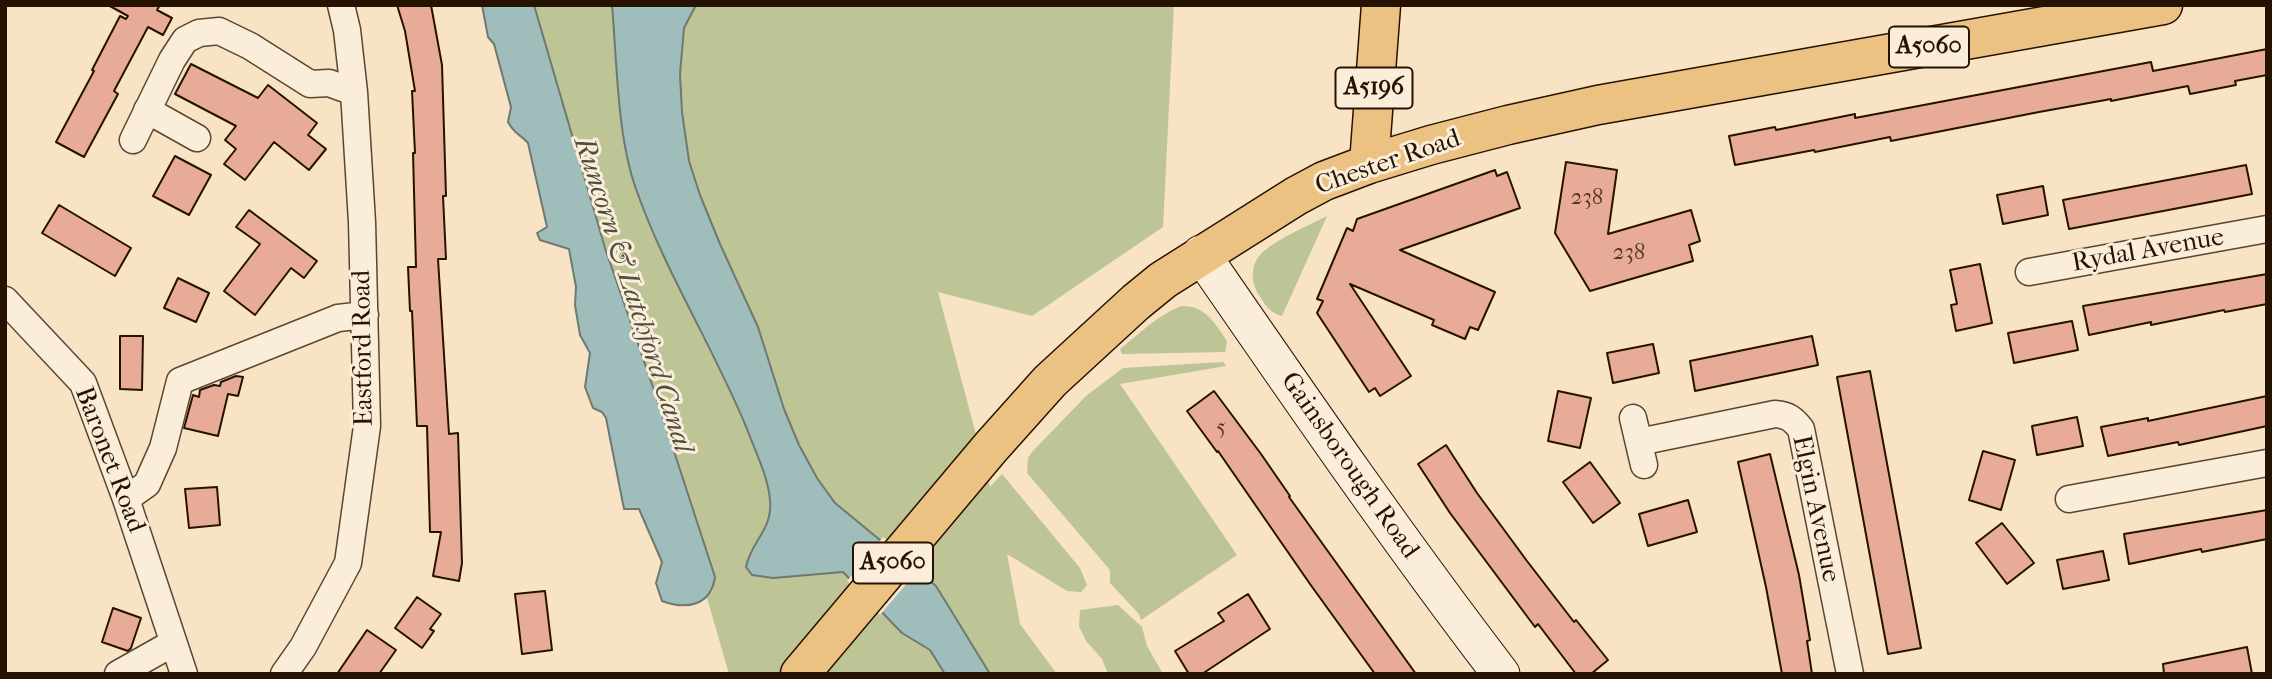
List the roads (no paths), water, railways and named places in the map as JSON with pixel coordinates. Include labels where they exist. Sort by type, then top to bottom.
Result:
[{"type":"highway","name":"Chester Road","points":[[802,672],[984,456],[1070,361],[1136,302],[1201,254],[1303,192],[1369,164],[1485,131],[1598,105],[2163,5]]},
{"type":"highway","name":"A5196","points":[[1369,164],[1381,9]]},
{"type":"street","name":"Eastford Road","points":[[284,674],[303,647],[348,563],[367,426],[362,222],[354,92],[347,30],[341,5]]},
{"type":"street","points":[[133,140],[172,60],[185,40],[199,33],[219,31],[231,35],[310,84],[329,83],[354,92]]},
{"type":"street","points":[[147,110],[198,138]]},
{"type":"street","name":"Rydal Avenue","points":[[2029,272],[2267,229]]},
{"type":"street","name":"Gainsborough Road","points":[[1201,254],[1347,465],[1501,674]]},
{"type":"street","name":"Baronet Road","points":[[5,300],[83,383],[127,499],[184,674]]},
{"type":"street","points":[[127,499],[148,484],[163,448],[180,381],[338,318],[365,315]]},
{"type":"street","name":"Elgin Avenue","points":[[1639,442],[1775,414],[1786,415],[1794,420],[1801,429],[1850,674]]},
{"type":"street","points":[[2069,499],[2267,463]]},
{"type":"street","points":[[118,674],[173,643]]},
{"type":"water","points":[[482,5],[534,5],[605,248],[715,577],[708,594],[696,603],[680,605],[662,601],[656,583],[662,562],[639,509],[624,509],[606,418],[602,412],[593,408],[585,387],[590,353],[580,335],[575,305],[576,287],[569,249],[540,240],[537,233],[547,227],[528,143],[508,122],[511,107],[494,44],[488,37]]},
{"type":"water","points":[[612,5],[696,5],[684,28],[680,74],[689,161],[720,244],[758,327],[784,409],[799,445],[817,478],[835,503],[936,586],[990,674],[945,674],[930,650],[902,633],[843,572],[773,578],[752,575],[746,567],[768,519],[770,500],[767,482],[734,399],[661,250],[636,189],[621,123]]},
{"type":"water label","name":"Runcorn & Latchford Canal","points":[[632,295]]}]
